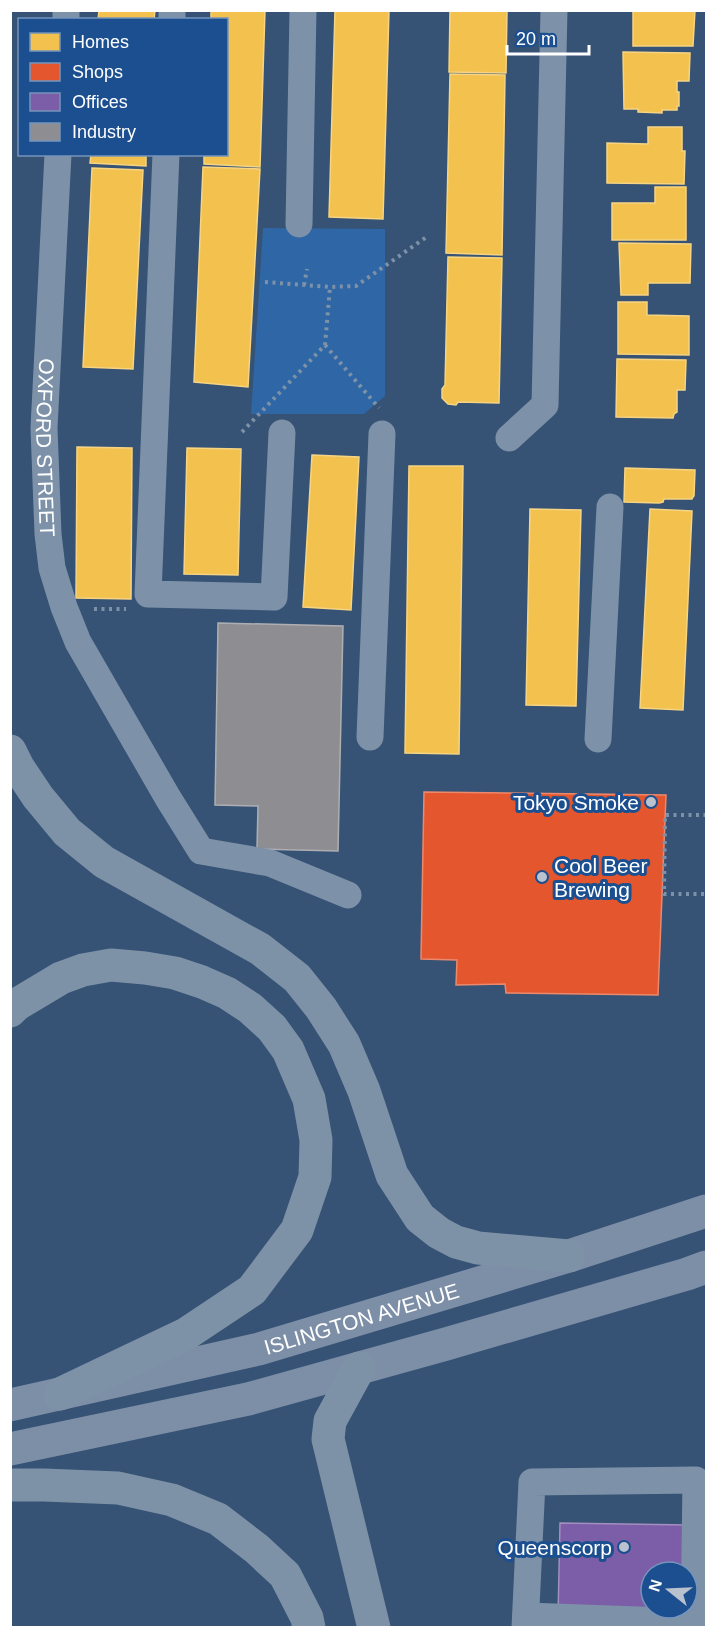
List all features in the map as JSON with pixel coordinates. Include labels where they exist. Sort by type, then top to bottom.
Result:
[{"type":"highway","points":[[10,751],[38,797],[67,832],[104,862],[260,949],[297,978],[321,1008],[344,1044],[364,1091],[392,1175],[425,1223],[456,1242],[478,1248],[569,1256]]},
{"type":"highway","points":[[10,1011],[61,978],[83,970],[111,965],[175,973],[202,982],[250,1008],[272,1028],[288,1050],[309,1099],[316,1140],[315,1177],[297,1230],[252,1290],[186,1334],[60,1394]]},
{"type":"highway","points":[[358,1368],[330,1421],[327,1438],[374,1628]]},
{"type":"highway","points":[[10,1485],[118,1488],[172,1500],[218,1519],[257,1549],[285,1575],[309,1628]]},
{"type":"main road","name":"ISLINGTON AVENUE","points":[[10,1405],[259,1349],[569,1256],[706,1211]]},
{"type":"main road","points":[[10,1449],[248,1399],[446,1344],[706,1267]]},
{"type":"street","points":[[299,225],[303,10]]},
{"type":"street","points":[[509,438],[544,405],[554,10]]},
{"type":"street","name":"OXFORD STREET","points":[[58,156],[44,428],[48,534],[51,560],[63,608],[78,642],[201,851],[270,863],[348,895]]},
{"type":"street","points":[[166,156],[148,594],[274,597],[282,433]]},
{"type":"street","points":[[370,736],[382,434]]},
{"type":"street","points":[[598,740],[610,507]]},
{"type":"street","points":[[696,1480],[700,1622],[526,1622],[532,1482],[696,1480]]},
{"type":"path","points":[[265,282],[330,287],[356,286],[428,236]]},
{"type":"path","points":[[304,285],[308,269]]},
{"type":"path","points":[[242,432],[325,345],[330,287]]},
{"type":"path","points":[[325,345],[381,411],[382,434]]},
{"type":"path","points":[[63,608],[128,609],[148,594]]},
{"type":"path","points":[[704,894],[664,894],[665,815],[706,815]]},
{"type":"shaded area","points":[[263,228],[385,229],[385,396],[364,414],[251,414]]},
{"type":"building: Homes","points":[[99,10],[155,10],[154,18],[98,18]]},
{"type":"building: Homes","points":[[211,10],[265,10],[260,167],[204,164],[204,156],[228,156],[228,18],[211,18]]},
{"type":"building: Homes","points":[[335,10],[389,10],[383,219],[329,217]]},
{"type":"building: Homes","points":[[450,10],[507,10],[506,73],[449,72]]},
{"type":"building: Homes","points":[[624,10],[695,10],[693,46],[633,46],[633,11]]},
{"type":"building: Homes","points":[[623,52],[690,53],[689,81],[677,81],[679,106],[677,110],[662,110],[662,113],[624,109]]},
{"type":"building: Homes","points":[[450,74],[505,75],[502,255],[446,253]]},
{"type":"building: Homes","points":[[648,127],[682,127],[682,151],[685,151],[684,184],[607,183],[607,143],[648,144]]},
{"type":"building: Homes","points":[[91,156],[146,156],[146,166],[90,163]]},
{"type":"building: Homes","points":[[203,167],[260,169],[248,387],[194,382]]},
{"type":"building: Homes","points":[[92,168],[143,170],[133,369],[83,367]]},
{"type":"building: Homes","points":[[655,187],[686,187],[686,240],[612,240],[612,203],[655,203]]},
{"type":"building: Homes","points":[[619,243],[691,244],[690,283],[648,283],[648,295],[621,295]]},
{"type":"building: Homes","points":[[448,257],[502,258],[499,403],[458,402],[456,405],[448,404],[442,398],[442,389],[445,385]]},
{"type":"building: Homes","points":[[618,302],[647,302],[647,315],[689,316],[689,355],[618,354]]},
{"type":"building: Homes","points":[[617,359],[686,360],[685,390],[677,390],[677,412],[673,418],[616,417]]},
{"type":"building: Homes","points":[[77,447],[132,448],[131,599],[76,598]]},
{"type":"building: Homes","points":[[187,448],[241,449],[238,575],[184,574]]},
{"type":"building: Homes","points":[[312,455],[359,457],[351,610],[303,607]]},
{"type":"building: Homes","points":[[409,466],[463,466],[459,754],[405,753]]},
{"type":"building: Homes","points":[[625,468],[695,470],[694,496],[692,499],[664,499],[659,503],[624,502]]},
{"type":"building: Homes","points":[[530,509],[581,510],[576,706],[526,705]]},
{"type":"building: Homes","points":[[650,509],[692,511],[683,710],[640,708]]},
{"type":"building: Shops","name":"Cool Beer Brewing","points":[[424,792],[666,795],[658,995],[506,993],[505,984],[456,985],[457,960],[421,959]]},
{"type":"building: Offices","points":[[560,1523],[688,1525],[687,1560],[639,1560],[639,1611],[558,1617]]},
{"type":"building: Industry","points":[[218,623],[343,626],[338,851],[257,849],[258,806],[215,805]]},
{"type":"place","name":"Tokyo Smoke","points":[[651,802]]},
{"type":"place","name":"Cool Beer Brewing","points":[[542,877]]},
{"type":"place","name":"Queenscorp","points":[[624,1547]]}]
